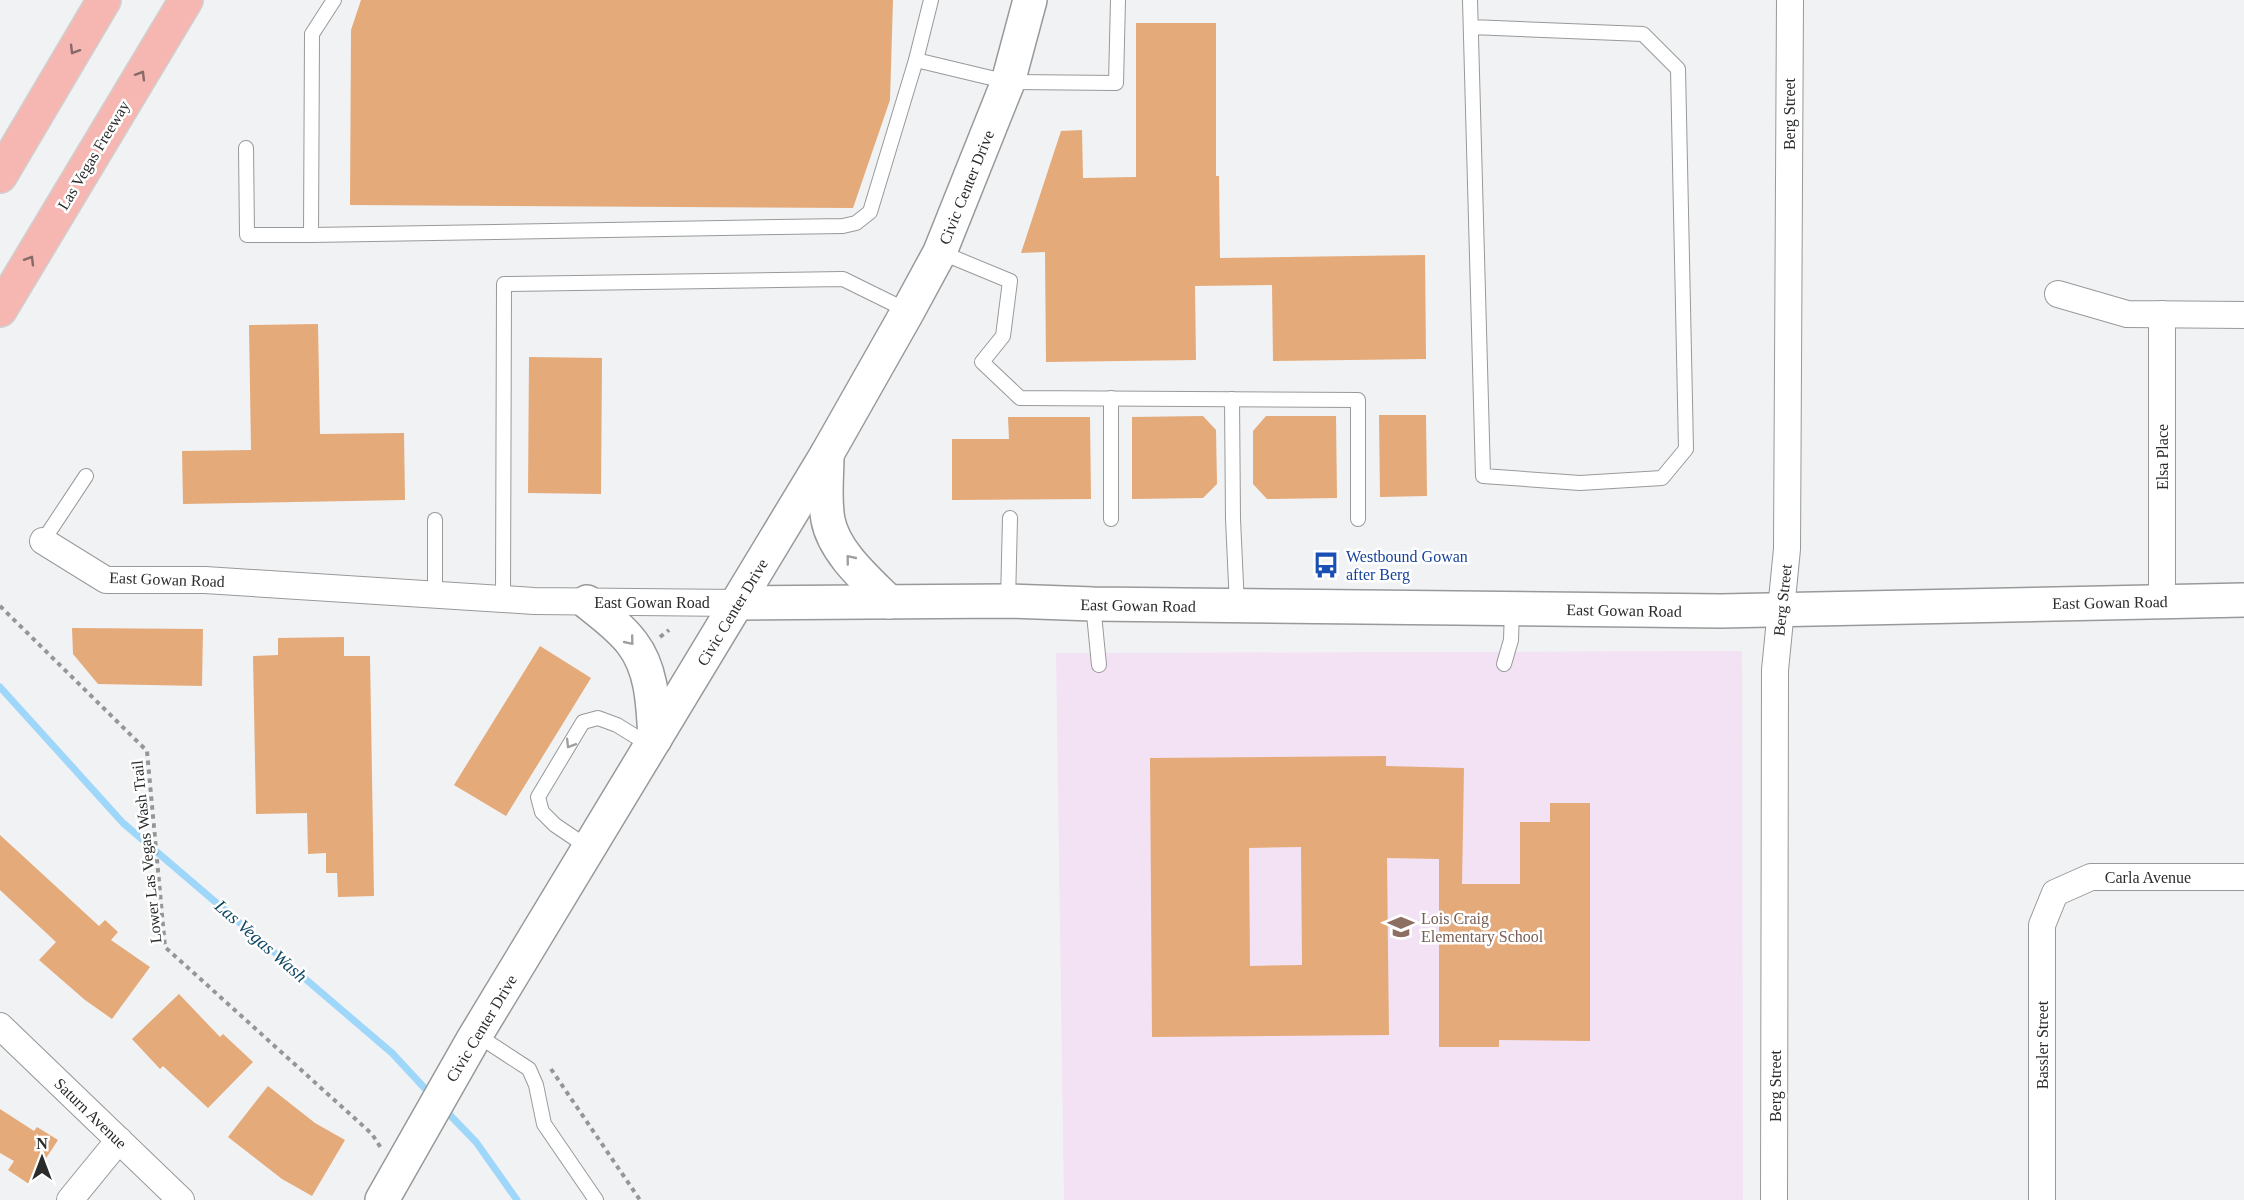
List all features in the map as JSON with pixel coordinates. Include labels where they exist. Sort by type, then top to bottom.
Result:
[{"type":"highway","points":[[0,176],[104,0]]},
{"type":"highway","name":"Las Vegas Freeway","points":[[0,310],[186,0]]},
{"type":"street","name":"Civic Center Drive","points":[[394,1179],[476,1037],[827,454],[940,252],[1008,81],[1030,0]]},
{"type":"street","name":"Berg Street","points":[[1774,1200],[1775,670],[1787,549],[1790,0]]},
{"type":"street","points":[[2058,294],[2127,314],[2244,315]]},
{"type":"street","name":"Elsa Place","points":[[2162,314],[2162,600]]},
{"type":"street","points":[[827,454],[828,521],[838,545],[889,602]]},
{"type":"street","name":"East Gowan Road","points":[[43,541],[106,580],[205,580],[503,599],[587,602],[1008,601],[1237,606],[1781,611],[2162,600],[2244,600]]},
{"type":"street","points":[[587,602],[619,628],[638,653],[650,683],[653,742]]},
{"type":"street","name":"Carla Avenue","points":[[2055,893],[2091,877],[2244,877]]},
{"type":"street","name":"Bassler Street","points":[[2042,1200],[2042,925],[2055,893]]},
{"type":"street","name":"Saturn Avenue","points":[[0,1026],[181,1200]]},
{"type":"street","points":[[70,1200],[119,1140]]},
{"type":"lane","points":[[311,235],[312,34],[334,0]]},
{"type":"lane","points":[[246,148],[247,235],[831,226],[856,223],[870,212],[916,60],[931,0]]},
{"type":"lane","points":[[916,60],[1008,81],[1116,83],[1118,0]]},
{"type":"lane","points":[[1470,0],[1484,476],[1580,483],[1662,478],[1686,449],[1678,69],[1644,34],[1472,27]]},
{"type":"lane","points":[[940,252],[1010,280],[1003,336],[982,362],[1020,398],[1358,400],[1358,519]]},
{"type":"lane","points":[[503,599],[504,284],[843,279],[908,311]]},
{"type":"lane","points":[[1111,398],[1111,519]]},
{"type":"lane","points":[[1232,399],[1233,519],[1237,606]]},
{"type":"lane","points":[[43,541],[86,476]]},
{"type":"lane","points":[[1008,601],[1010,518]]},
{"type":"lane","points":[[435,520],[435,594]]},
{"type":"lane","points":[[1093,604],[1099,665]]},
{"type":"lane","points":[[1504,664],[1511,640],[1512,609]]},
{"type":"lane","points":[[589,849],[555,825],[542,812],[538,797],[583,722],[598,718],[653,742]]},
{"type":"lane","points":[[476,1037],[529,1068],[536,1084],[544,1124],[596,1200]]},
{"type":"path","name":"Lower Las Vegas Wash Trail","points":[[0,606],[147,751],[165,947],[372,1134],[394,1179]]},
{"type":"path","points":[[547,1064],[640,1200]]},
{"type":"shaded area","name":"Lois Craig Elementary School","points":[[1742,651],[1743,1200],[1064,1200],[1056,653]]},
{"type":"building","points":[[361,0],[893,0],[890,100],[853,208],[350,205],[351,30]]},
{"type":"building","points":[[1136,23],[1216,23],[1216,176],[1219,176],[1220,258],[1425,255],[1426,359],[1273,361],[1272,285],[1195,286],[1196,360],[1046,362],[1045,252],[1021,253],[1061,131],[1082,130],[1083,178],[1136,177]]},
{"type":"building","points":[[318,324],[320,434],[404,433],[405,500],[183,504],[182,451],[251,450],[249,325]]},
{"type":"building","points":[[529,357],[602,358],[601,494],[528,493]]},
{"type":"building","points":[[1379,415],[1426,415],[1427,496],[1380,497]]},
{"type":"building","points":[[1203,416],[1216,430],[1217,484],[1203,498],[1132,499],[1132,417]]},
{"type":"building","points":[[1266,416],[1336,416],[1337,498],[1267,499],[1253,484],[1253,431]]},
{"type":"building","points":[[1008,417],[1090,417],[1091,499],[952,500],[952,439],[1009,439]]},
{"type":"building","points":[[72,628],[203,629],[202,686],[98,684],[73,654]]},
{"type":"building","points":[[344,637],[344,656],[370,656],[374,896],[338,897],[337,873],[326,873],[326,853],[308,854],[307,813],[256,814],[253,656],[278,655],[278,638]]},
{"type":"building","points":[[540,646],[591,678],[506,816],[454,785]]},
{"type":"building","points":[[1386,756],[1386,766],[1464,768],[1462,884],[1520,884],[1520,822],[1550,822],[1550,803],[1590,803],[1590,1041],[1499,1040],[1499,1047],[1439,1047],[1439,859],[1387,858],[1389,1035],[1152,1037],[1150,758]],"holes":[[[1301,847],[1302,965],[1250,966],[1249,848]]]},
{"type":"building","points":[[0,835],[99,926],[105,920],[118,932],[111,940],[150,967],[112,1019],[85,1000],[39,960],[56,942],[0,890]]},
{"type":"building","points":[[179,994],[220,1037],[223,1034],[253,1062],[208,1108],[163,1066],[160,1069],[132,1039]]},
{"type":"building","points":[[268,1086],[315,1123],[345,1140],[312,1196],[282,1179],[228,1137]]},
{"type":"building","points":[[0,1109],[34,1131],[37,1127],[58,1140],[29,1184],[8,1170],[14,1161],[0,1153]]},
{"type":"waterway","name":"Las Vegas Wash","points":[[0,687],[123,823],[392,1053],[431,1095]]},
{"type":"waterway","name":"Las Vegas Wash","points":[[445,1110],[476,1142],[517,1200]]},
{"type":"place","name":"Westbound Gowan after Berg","points":[[1326,565]]},
{"type":"place","name":"Lois Craig Elementary School","points":[[1401,927]]}]
